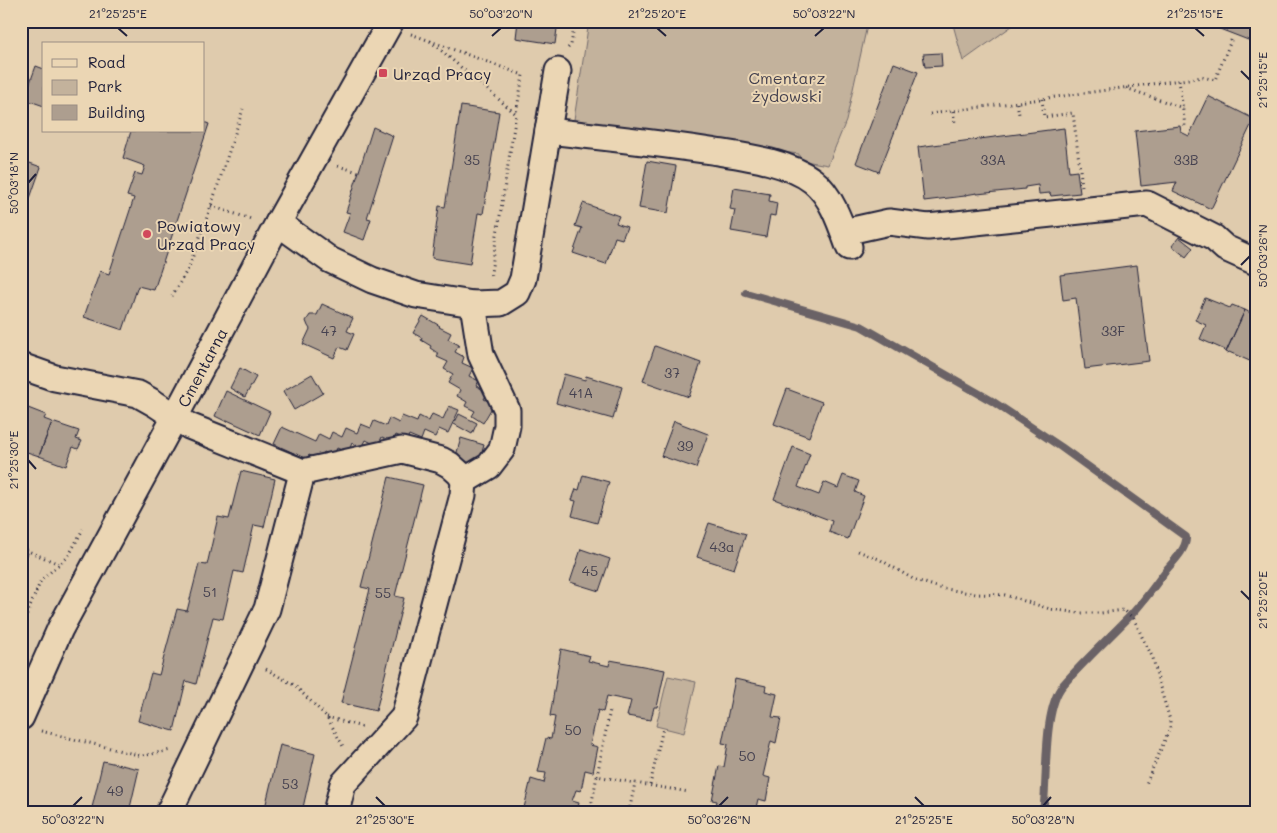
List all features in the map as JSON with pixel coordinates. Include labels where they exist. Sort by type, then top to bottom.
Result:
[{"type":"street","name":"Cmentarna","points":[[30,728],[60,629],[278,223],[397,26]]},
{"type":"street","points":[[278,223],[330,260],[372,280],[416,295],[473,304],[501,303],[517,293],[523,279],[558,71]]},
{"type":"street","points":[[548,131],[656,143],[744,157],[782,166],[813,181],[824,192],[846,240],[888,222],[928,228],[1148,204],[1214,238],[1225,248],[1256,262]]},
{"type":"street","points":[[464,481],[489,466],[493,461],[502,449],[507,426],[507,410],[481,355],[473,304]]},
{"type":"street","points":[[21,366],[55,378],[138,394],[189,426],[303,472],[402,450],[441,460],[460,474],[464,481],[463,495],[404,717],[343,784],[336,812]]},
{"type":"street","points":[[169,812],[267,609],[303,472]]},
{"type":"path","points":[[397,26],[430,41],[523,75],[489,281]]},
{"type":"path","points":[[930,114],[1203,77],[1215,80],[1232,38]]},
{"type":"path","points":[[430,41],[516,114]]},
{"type":"path","points":[[1179,80],[1185,126]]},
{"type":"path","points":[[1125,88],[1183,108]]},
{"type":"path","points":[[1042,99],[1044,116],[1073,113],[1083,192]]},
{"type":"path","points":[[1017,103],[1019,114]]},
{"type":"path","points":[[172,296],[189,267],[243,109]]},
{"type":"path","points":[[953,111],[955,123]]},
{"type":"path","points":[[330,163],[358,172]]},
{"type":"path","points":[[211,206],[251,220]]},
{"type":"path","points":[[21,628],[40,580],[68,556],[85,526]]},
{"type":"path","points":[[21,548],[59,564]]},
{"type":"path","points":[[858,551],[879,559],[913,579],[940,588],[976,594],[1005,595],[1050,609],[1079,613],[1124,610],[1134,619],[1142,639],[1153,658],[1170,720],[1170,728],[1146,784]]},
{"type":"path","points":[[263,667],[294,685],[327,717],[347,754]]},
{"type":"path","points":[[590,812],[610,710]]},
{"type":"path","points":[[327,717],[369,729]]},
{"type":"path","points":[[21,761],[30,728],[142,756],[179,748]]},
{"type":"path","points":[[650,786],[663,728]]},
{"type":"path","points":[[597,776],[690,792]]},
{"type":"path","points":[[629,812],[635,783]]},
{"type":"green space","name":"Cmentarz żydowski","points":[[589,21],[868,21],[846,121],[828,165],[799,160],[799,154],[573,126]]},
{"type":"green space","points":[[952,21],[1019,21],[963,61]]},
{"type":"green space","points":[[668,676],[696,682],[684,733],[656,726]]},
{"type":"building","points":[[518,21],[558,21],[555,44],[516,38]]},
{"type":"building","points":[[1199,21],[1256,21],[1256,43]]},
{"type":"building","points":[[941,53],[942,66],[925,67],[923,54]]},
{"type":"building","points":[[894,63],[918,72],[879,172],[856,163]]},
{"type":"building","points":[[36,66],[42,68],[42,105],[24,99]]},
{"type":"building","points":[[1208,96],[1254,119],[1211,209],[1173,191],[1177,182],[1141,186],[1135,131],[1180,126],[1181,132],[1189,136]]},
{"type":"building","points":[[461,106],[499,112],[483,214],[478,213],[470,264],[432,258],[439,206],[445,207]]},
{"type":"building","name":"Powiatowy Urząd Pracy","points":[[205,122],[209,124],[154,290],[138,286],[123,330],[84,317],[100,271],[109,274],[134,198],[127,196],[135,173],[142,175],[145,166],[123,158],[131,132],[205,132]]},
{"type":"building","points":[[373,127],[393,136],[367,218],[371,219],[364,240],[343,232],[350,213],[346,212]]},
{"type":"building","points":[[1064,128],[1069,172],[1077,171],[1080,193],[1051,196],[1050,193],[1039,194],[1038,185],[1025,187],[1025,189],[977,193],[924,201],[918,147]]},
{"type":"building","points":[[21,155],[26,156],[24,161],[41,167],[29,201],[21,199]]},
{"type":"building","points":[[647,161],[676,166],[668,213],[639,208]]},
{"type":"building","points":[[734,188],[770,194],[769,201],[777,203],[775,216],[770,215],[766,237],[731,231],[735,210],[730,209]]},
{"type":"building","points":[[583,203],[619,216],[616,223],[627,227],[622,239],[615,237],[606,264],[573,253],[582,228],[575,226]]},
{"type":"building","points":[[1179,237],[1193,248],[1186,257],[1172,246]]},
{"type":"building","points":[[1137,265],[1149,361],[1085,369],[1076,298],[1063,300],[1060,275]]},
{"type":"building","points":[[1205,298],[1230,308],[1232,305],[1245,310],[1226,352],[1200,339],[1206,325],[1195,320]]},
{"type":"building","points":[[322,304],[353,318],[347,331],[354,334],[347,350],[339,347],[334,358],[303,344],[310,329],[306,321],[310,315],[317,315]]},
{"type":"building","points":[[1245,310],[1256,316],[1256,354],[1252,362],[1226,352]]},
{"type":"building","points":[[423,316],[451,333],[448,339],[459,345],[455,352],[464,357],[462,363],[473,368],[469,376],[479,381],[476,386],[488,392],[484,399],[494,404],[483,423],[472,416],[475,411],[465,406],[467,402],[457,396],[460,390],[448,383],[453,374],[444,369],[448,362],[437,357],[439,354],[430,348],[431,346],[413,333]]},
{"type":"building","points":[[655,346],[701,363],[689,397],[643,381]]},
{"type":"building","points":[[240,368],[256,377],[245,397],[230,388]]},
{"type":"building","points":[[312,374],[323,393],[294,410],[283,391]]},
{"type":"building","points":[[564,374],[585,380],[586,376],[622,387],[613,419],[556,403]]},
{"type":"building","points":[[787,389],[822,402],[809,437],[774,424]]},
{"type":"building","points":[[226,391],[270,412],[260,435],[215,416]]},
{"type":"building","points":[[449,406],[459,410],[448,433],[439,429],[435,437],[424,432],[421,440],[409,435],[407,440],[396,435],[393,442],[382,437],[378,446],[366,440],[362,448],[352,443],[348,453],[337,448],[334,456],[324,452],[320,460],[309,455],[307,459],[274,444],[282,427],[315,442],[319,434],[329,439],[332,432],[342,437],[346,428],[357,433],[361,424],[371,428],[374,421],[386,426],[389,418],[399,423],[402,416],[417,422],[419,416],[429,421],[432,414],[443,419]]},
{"type":"building","points":[[28,408],[46,415],[44,419],[52,422],[39,456],[21,450],[21,427]]},
{"type":"building","points":[[21,411],[26,412],[21,427]]},
{"type":"building","points":[[459,414],[477,423],[472,434],[454,424]]},
{"type":"building","points":[[674,421],[708,434],[696,468],[661,456]]},
{"type":"building","points":[[52,422],[79,431],[76,439],[82,441],[78,449],[73,447],[66,466],[39,456]]},
{"type":"building","points":[[461,438],[484,445],[478,466],[455,459]]},
{"type":"building","points":[[793,447],[810,454],[798,487],[819,495],[824,482],[838,488],[843,475],[859,481],[855,492],[864,496],[848,539],[829,532],[832,521],[774,499]]},
{"type":"building","points":[[241,471],[275,479],[264,527],[254,525],[243,573],[234,571],[223,619],[213,617],[196,684],[186,681],[174,731],[138,721],[151,673],[159,675],[177,609],[187,611],[199,564],[207,565],[218,517],[229,519]]},
{"type":"building","points":[[583,475],[609,482],[597,523],[572,516],[576,501],[572,500],[576,489],[579,490]]},
{"type":"building","points":[[389,477],[423,485],[395,596],[404,598],[376,711],[341,703],[370,589],[361,587]]},
{"type":"building","points":[[709,523],[746,534],[734,569],[697,557]]},
{"type":"building","points":[[581,549],[610,559],[599,591],[570,582]]},
{"type":"building","points":[[21,550],[27,553],[21,566]]},
{"type":"building","points":[[561,649],[590,656],[588,661],[609,666],[610,660],[665,670],[657,707],[654,707],[651,720],[627,716],[631,701],[607,696],[603,712],[598,710],[590,745],[598,747],[593,772],[585,770],[581,791],[576,790],[572,801],[579,803],[577,812],[523,812],[531,779],[544,783],[546,773],[538,772],[546,738],[551,739],[555,717],[550,716]]},
{"type":"building","points":[[735,679],[766,686],[765,691],[777,694],[772,717],[781,718],[776,743],[771,741],[763,776],[770,778],[766,801],[758,799],[755,812],[702,812],[703,807],[715,810],[717,801],[712,800],[719,766],[724,767],[728,744],[722,743]]},
{"type":"building","points":[[280,745],[315,754],[302,812],[264,812]]},
{"type":"building","points":[[103,761],[139,769],[129,812],[91,812]]},
{"type":"waterway","points":[[746,293],[861,326],[992,401],[1061,447],[1186,537],[1180,554],[1141,603],[1071,676],[1056,696],[1049,727],[1043,812]]},
{"type":"place","name":"Urząd Pracy","points":[[383,73]]},
{"type":"place","name":"Powiatowy Urząd Pracy","points":[[147,234]]}]
